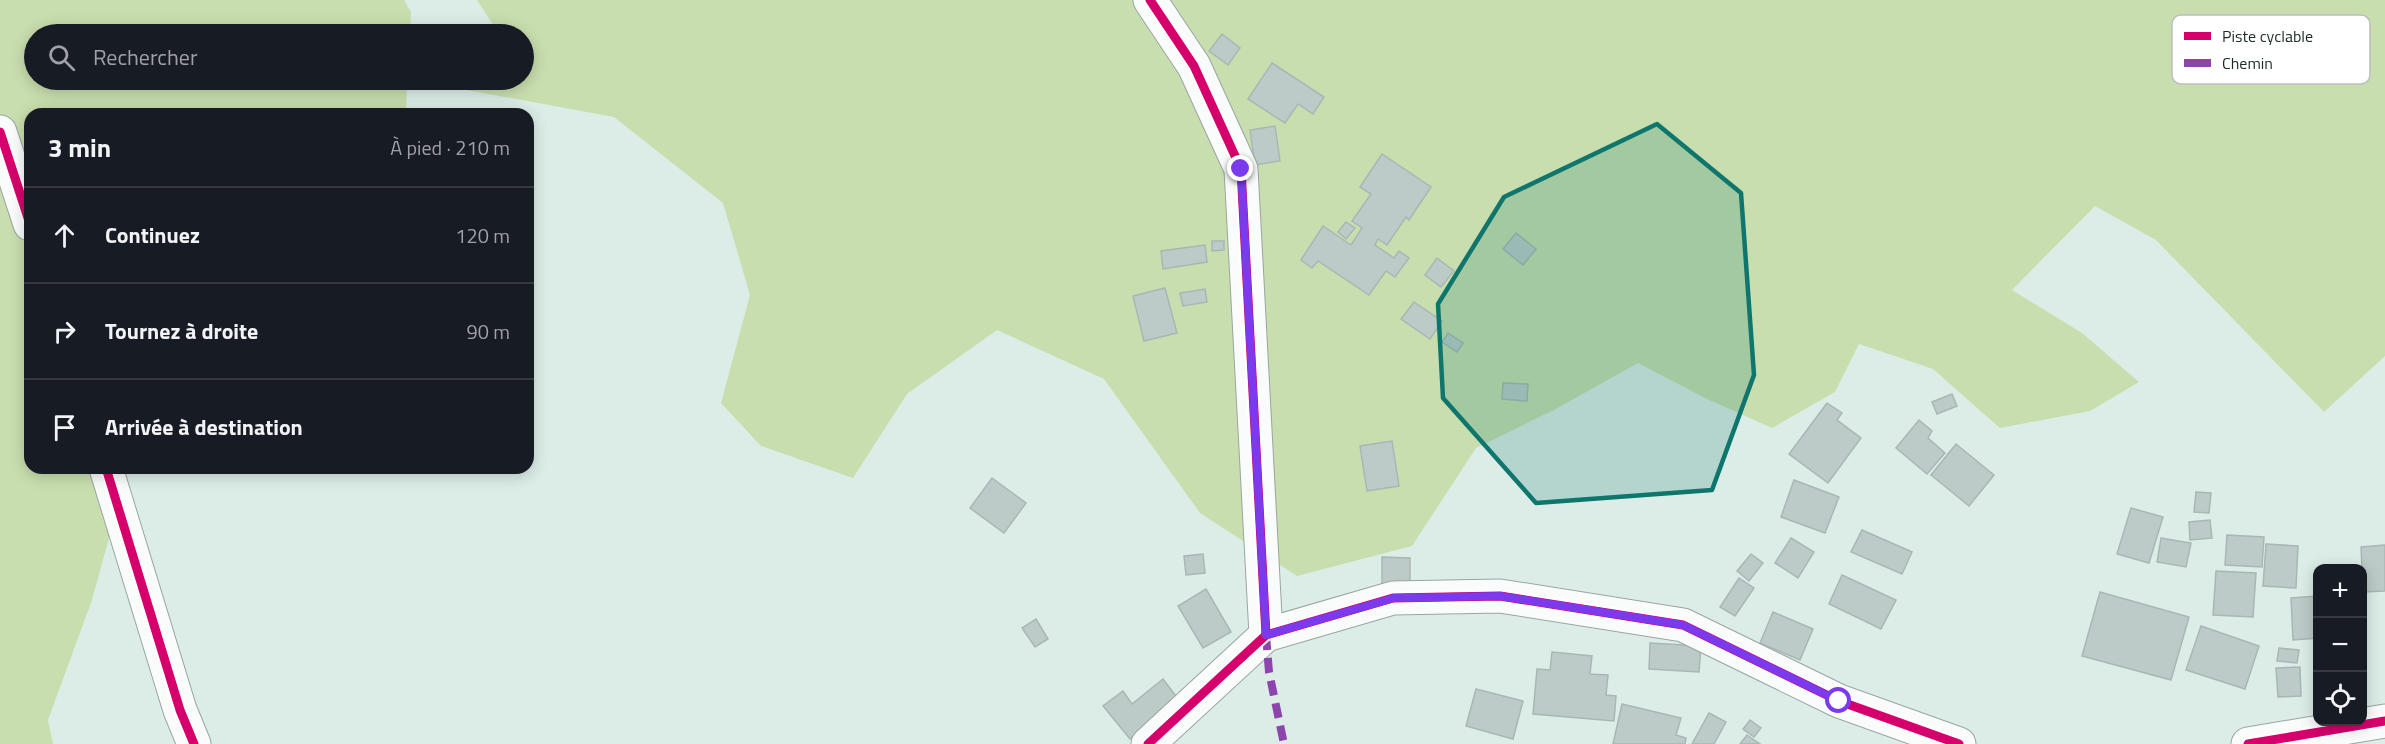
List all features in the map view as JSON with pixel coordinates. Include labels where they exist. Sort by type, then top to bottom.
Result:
[{"type":"street","points":[[1150,0],[1194,66],[1241,169],[1266,635]]},
{"type":"street","points":[[0,132],[24,206]]},
{"type":"street","points":[[108,474],[180,710],[194,744]]},
{"type":"street","points":[[1148,744],[1266,635],[1394,598],[1500,596],[1683,625],[1839,701],[1959,744]]},
{"type":"street","points":[[2248,744],[2385,721]]},
{"type":"highlighted area","points":[[1657,124],[1741,193],[1754,375],[1712,490],[1536,503],[1443,398],[1438,304],[1504,197]]},
{"type":"green space","points":[[0,0],[404,0],[411,12],[410,24],[24,24],[24,90],[407,90],[406,108],[24,108],[24,474],[120,474],[118,505],[92,600],[48,720],[53,744],[0,744]]},
{"type":"green space","points":[[477,0],[2385,0],[2385,356],[2324,412],[2156,240],[2095,206],[2012,290],[2082,333],[2139,382],[2090,411],[2000,428],[1933,369],[1859,344],[1835,392],[1772,428],[1705,398],[1638,363],[1554,410],[1476,448],[1412,546],[1297,576],[1200,513],[1104,379],[997,330],[907,394],[853,478],[761,446],[721,403],[750,295],[723,203],[614,117],[467,90],[534,90],[534,24],[492,24]]},
{"type":"building","points":[[1222,34],[1240,48],[1228,65],[1209,51]]},
{"type":"building","points":[[1272,63],[1324,97],[1313,114],[1298,104],[1285,123],[1248,99]]},
{"type":"building","points":[[1275,126],[1280,161],[1255,165],[1250,130]]},
{"type":"building","points":[[1382,154],[1431,187],[1409,220],[1406,217],[1387,245],[1378,239],[1375,245],[1394,258],[1399,251],[1409,258],[1395,277],[1386,271],[1369,295],[1318,261],[1312,268],[1301,260],[1323,226],[1351,245],[1362,228],[1352,221],[1371,194],[1360,187]]},
{"type":"building","points":[[1346,222],[1355,228],[1346,239],[1338,232]]},
{"type":"building","points":[[1516,233],[1536,249],[1523,265],[1503,249]]},
{"type":"building","points":[[1212,241],[1224,241],[1224,250],[1212,251]]},
{"type":"building","points":[[1205,245],[1207,262],[1163,269],[1161,251]]},
{"type":"building","points":[[1437,258],[1454,271],[1441,287],[1425,275]]},
{"type":"building","points":[[1165,288],[1177,333],[1144,341],[1133,296]]},
{"type":"building","points":[[1205,289],[1207,302],[1183,306],[1180,293]]},
{"type":"building","points":[[1414,302],[1442,321],[1430,339],[1401,319]]},
{"type":"building","points":[[1448,333],[1463,343],[1457,352],[1442,342]]},
{"type":"building","points":[[1503,383],[1528,384],[1527,401],[1502,399]]},
{"type":"building","points":[[1952,394],[1957,406],[1937,414],[1932,402]]},
{"type":"building","points":[[1827,403],[1842,413],[1837,420],[1861,438],[1828,483],[1789,454]]},
{"type":"building","points":[[1919,420],[1932,431],[1928,438],[1945,453],[1927,474],[1896,448]]},
{"type":"building","points":[[1392,441],[1399,486],[1367,491],[1360,446]]},
{"type":"building","points":[[1956,444],[1994,475],[1969,506],[1931,475]]},
{"type":"building","points":[[992,478],[1026,503],[1004,533],[970,508]]},
{"type":"building","points":[[1794,480],[1839,497],[1825,533],[1781,517]]},
{"type":"building","points":[[2196,492],[2211,493],[2209,513],[2194,512]]},
{"type":"building","points":[[2131,508],[2163,517],[2149,563],[2117,554]]},
{"type":"building","points":[[2210,520],[2212,538],[2190,540],[2189,522]]},
{"type":"building","points":[[1862,530],[1912,552],[1902,574],[1851,552]]},
{"type":"building","points":[[2227,535],[2264,537],[2262,567],[2225,565]]},
{"type":"building","points":[[1791,538],[1814,552],[1798,578],[1775,563]]},
{"type":"building","points":[[2161,538],[2191,543],[2186,567],[2157,562]]},
{"type":"building","points":[[2266,544],[2298,546],[2296,588],[2263,586]]},
{"type":"building","points":[[2385,545],[2385,591],[2367,592],[2367,564],[2362,564],[2361,547]]},
{"type":"building","points":[[1203,554],[1205,573],[1186,575],[1184,556]]},
{"type":"building","points":[[1751,554],[1763,563],[1749,581],[1737,571]]},
{"type":"building","points":[[1382,557],[1410,558],[1410,586],[1382,586]]},
{"type":"building","points":[[2216,571],[2256,573],[2253,617],[2213,615]]},
{"type":"building","points":[[1842,575],[1896,600],[1881,629],[1829,604]]},
{"type":"building","points":[[1739,578],[1754,588],[1735,616],[1720,607]]},
{"type":"building","points":[[1206,589],[1231,632],[1203,648],[1178,606]]},
{"type":"building","points":[[2100,592],[2189,617],[2171,680],[2082,656]]},
{"type":"building","points":[[2313,596],[2313,638],[2293,640],[2291,598]]},
{"type":"building","points":[[1773,612],[1813,629],[1800,660],[1760,643]]},
{"type":"building","points":[[1036,619],[1048,639],[1035,647],[1022,628]]},
{"type":"building","points":[[2201,626],[2259,646],[2245,689],[2186,670]]},
{"type":"building","points":[[1650,643],[1701,646],[1699,672],[1649,669]]},
{"type":"building","points":[[2279,648],[2299,650],[2297,663],[2277,661]]},
{"type":"building","points":[[1552,652],[1592,656],[1590,674],[1608,675],[1606,695],[1616,696],[1614,721],[1533,714],[1537,669],[1550,670]]},
{"type":"building","points":[[2300,667],[2301,696],[2278,697],[2276,668]]},
{"type":"building","points":[[1163,679],[1179,700],[1130,739],[1103,706],[1123,691],[1132,704]]},
{"type":"building","points":[[1476,689],[1523,701],[1513,739],[1466,726]]},
{"type":"building","points":[[1622,704],[1681,718],[1676,735],[1686,738],[1685,744],[1613,744]]},
{"type":"building","points":[[1709,713],[1726,722],[1714,744],[1692,744]]},
{"type":"building","points":[[1750,720],[1761,728],[1754,737],[1743,729]]},
{"type":"building","points":[[1747,735],[1760,744],[1740,744]]},
{"type":"marked path","points":[[1266,635],[1269,672],[1284,744]]},
{"type":"cycle path","points":[[1150,0],[1194,66],[1241,169],[1266,635]]},
{"type":"cycle path","points":[[0,132],[24,206]]},
{"type":"cycle path","points":[[108,474],[180,710],[194,744]]},
{"type":"cycle path","points":[[1148,744],[1266,635],[1393,598],[1500,596],[1683,625],[1839,701],[1959,744]]},
{"type":"cycle path","points":[[2248,744],[2385,721]]},
{"type":"route","points":[[1241,169],[1266,635],[1394,598],[1500,596],[1683,625],[1759,660],[1839,701]]}]
